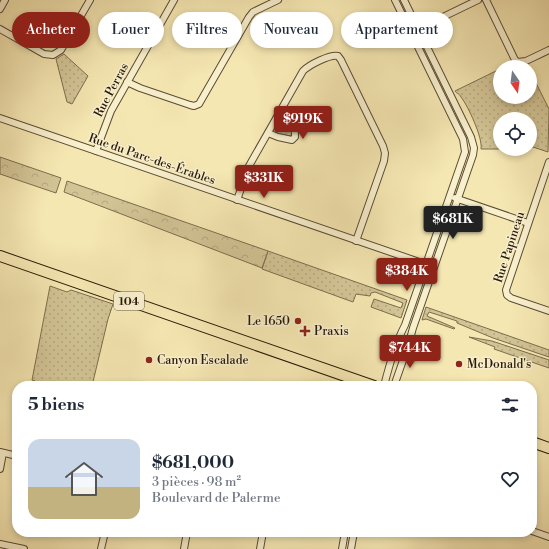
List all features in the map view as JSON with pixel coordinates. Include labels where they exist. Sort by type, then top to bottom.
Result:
[{"type":"main road","name":"104","points":[[0,256],[360,381]]},
{"type":"main road","points":[[537,444],[549,448]]},
{"type":"street","points":[[0,9],[5,0]]},
{"type":"street","points":[[0,29],[44,54],[53,55],[61,50],[90,0]]},
{"type":"street","name":"Rue Perras","points":[[96,150],[108,117],[174,0]]},
{"type":"street","points":[[127,82],[192,106],[199,104],[249,17],[253,12],[278,0]]},
{"type":"street","points":[[395,0],[401,12]]},
{"type":"street","points":[[404,0],[410,12]]},
{"type":"street","points":[[453,12],[478,0]]},
{"type":"street","points":[[486,0],[515,60],[522,62],[549,50]]},
{"type":"street","points":[[385,381],[465,152],[465,143],[418,48]]},
{"type":"street","points":[[396,381],[473,155],[472,141],[427,48]]},
{"type":"street","points":[[237,200],[249,166],[304,70],[331,56],[336,55],[339,57],[383,146],[385,153],[384,161],[356,241]]},
{"type":"street","points":[[268,133],[286,140],[292,140],[295,137],[295,132],[289,119],[280,111]]},
{"type":"street","name":"Rue du Parc-des-Érables","points":[[0,118],[434,267]]},
{"type":"street","name":"Rue Papineau","points":[[549,162],[506,287],[506,293],[511,298],[549,311]]},
{"type":"street","points":[[450,196],[528,223]]},
{"type":"street","points":[[0,469],[1,453],[12,455]]},
{"type":"street","points":[[537,533],[549,537]]},
{"type":"street","points":[[101,549],[104,537]]},
{"type":"street","points":[[184,549],[186,537]]},
{"type":"street","points":[[260,549],[262,537]]},
{"type":"street","points":[[344,537],[342,548],[352,549],[353,537]]},
{"type":"street","points":[[0,544],[24,549]]},
{"type":"green space","points":[[64,54],[88,76],[72,104],[67,102],[56,59]]},
{"type":"green space","points":[[493,72],[493,104],[537,104],[537,85],[549,109],[548,152],[537,148],[537,112],[493,112],[493,149],[481,149],[480,138],[471,115],[464,101],[455,91]]},
{"type":"green space","points":[[284,120],[291,128],[292,132],[292,134],[288,137],[278,134],[275,130],[279,122]]},
{"type":"green space","points":[[0,157],[61,178],[56,193],[0,174]]},
{"type":"green space","points":[[67,181],[268,251],[262,268],[64,192]]},
{"type":"green space","points":[[268,251],[407,300],[401,318],[371,307],[374,299],[401,308],[403,303],[375,292],[371,293],[370,296],[356,294],[353,302],[262,269]]},
{"type":"green space","points":[[50,286],[67,292],[71,290],[113,304],[93,381],[32,380]]},
{"type":"green space","points":[[426,307],[549,350],[549,357],[493,338],[457,323],[457,321],[429,312],[427,316],[455,328],[454,329],[426,319],[422,320]]},
{"type":"green space","points":[[469,337],[492,341],[549,360],[549,368],[494,349],[495,347]]},
{"type":"place","name":"Le 1650","points":[[298,321]]},
{"type":"place","name":"Praxis","points":[[305,331]]},
{"type":"place","name":"Canyon Escalade","points":[[149,360]]},
{"type":"place","name":"McDonald's","points":[[459,364]]}]
